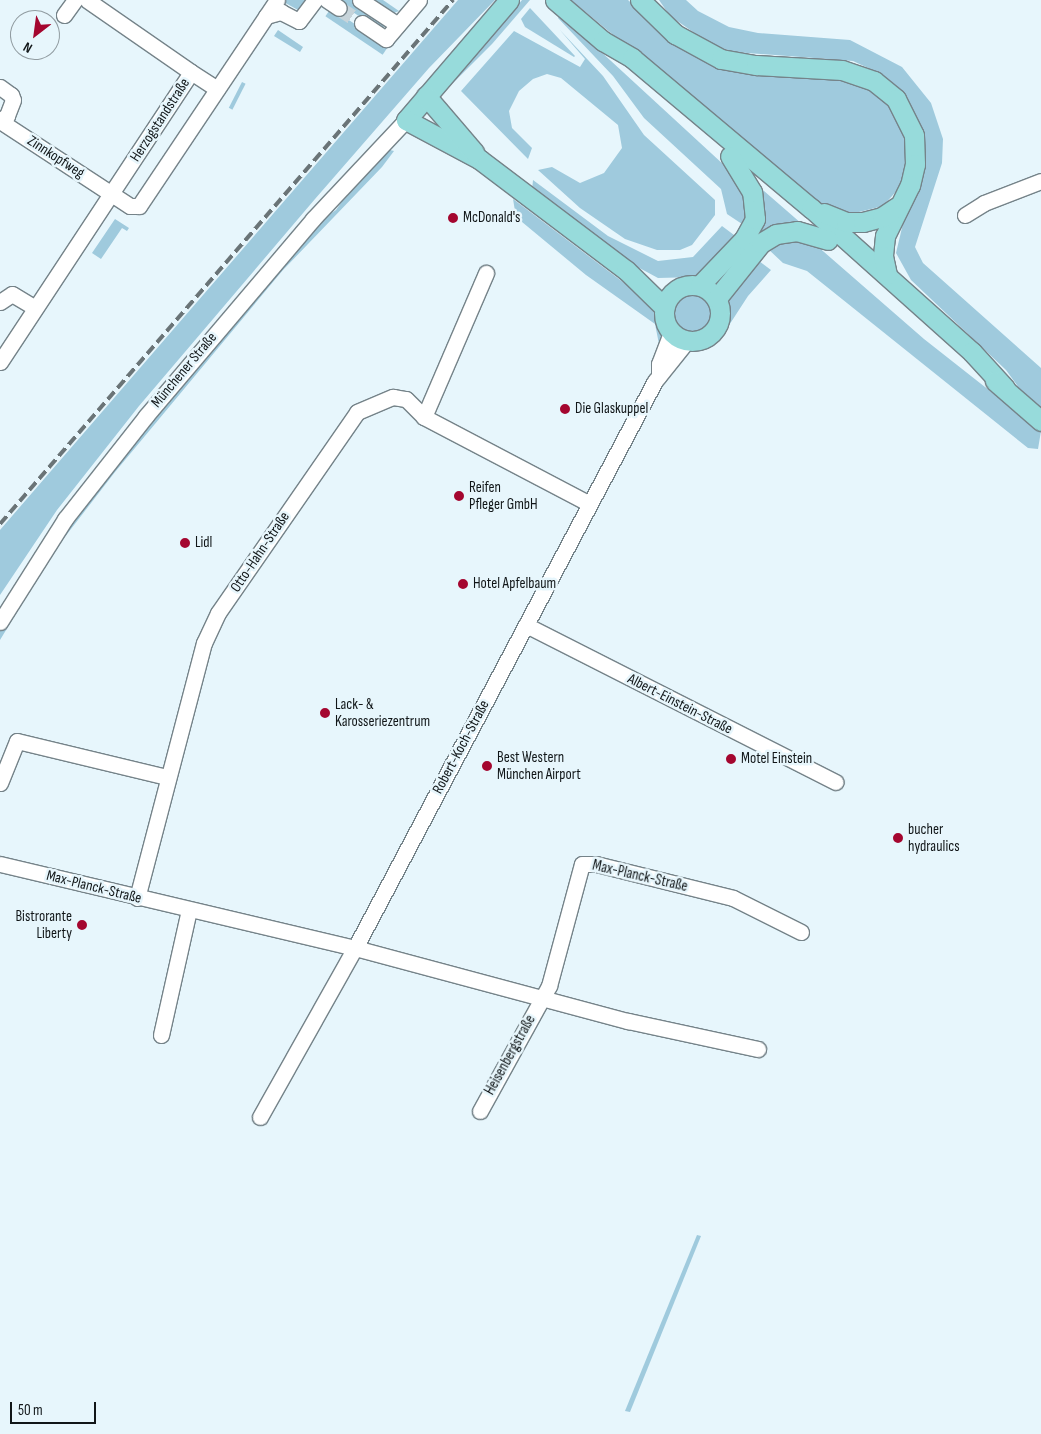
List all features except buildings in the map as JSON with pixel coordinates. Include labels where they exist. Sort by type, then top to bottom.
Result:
[{"type":"main road","points":[[510,0],[406,120],[479,158],[626,270],[665,308]]},
{"type":"main road","points":[[640,0],[674,34],[721,58],[756,65],[842,70],[874,81],[896,99],[907,116],[916,150],[910,185],[897,207],[883,247],[887,275]]},
{"type":"main road","points":[[556,1],[603,41],[625,67],[966,359],[1005,388]]},
{"type":"main road","points":[[603,41],[632,58],[812,208],[972,352],[1005,388],[1040,420]]},
{"type":"main road","points":[[426,96],[479,158]]},
{"type":"main road","points":[[626,270],[676,289],[700,285],[744,239],[755,219],[752,192],[730,156]]},
{"type":"main road","points":[[812,208],[854,223],[872,221],[897,207]]},
{"type":"main road","points":[[717,298],[761,243],[776,234],[797,232],[828,240]]},
{"type":"main road","points":[[676,289],[665,308],[664,319],[679,336],[704,338],[717,326],[720,307],[717,298],[700,285]]},
{"type":"street","points":[[64,16],[75,0]]},
{"type":"street","points":[[87,0],[103,4],[191,72]]},
{"type":"street","name":"Herzogstandstraße","points":[[111,193],[130,206],[139,206],[277,0]]},
{"type":"street","points":[[266,16],[281,12],[299,21],[314,0]]},
{"type":"street","points":[[360,0],[398,25]]},
{"type":"street","points":[[362,23],[386,39],[419,0]]},
{"type":"street","name":"Herzogstandstraße","points":[[0,362],[191,72],[217,89]]},
{"type":"street","name":"Zinnkopfweg","points":[[0,87],[11,95],[13,100],[7,116],[0,121],[111,193]]},
{"type":"street","name":"Münchener Straße","points":[[0,622],[65,519],[146,416],[313,219],[406,120]]},
{"type":"street","points":[[966,215],[984,204],[1041,181]]},
{"type":"street","points":[[424,417],[486,273]]},
{"type":"street","points":[[2,294],[15,296],[35,308]]},
{"type":"street","name":"Robert-Koch-Straße","points":[[260,1117],[355,948],[659,376],[667,369],[679,336]]},
{"type":"street","name":"Otto-Hahn-Straße","points":[[137,898],[166,777],[202,648],[218,613],[357,412],[393,397],[406,399],[424,417],[590,504]]},
{"type":"street","name":"Albert-Einstein-Straße","points":[[526,625],[835,782]]},
{"type":"street","points":[[0,782],[17,741],[166,777]]},
{"type":"street","name":"Max-Planck-Straße","points":[[542,998],[551,978],[578,869],[587,862],[733,898],[801,932]]},
{"type":"street","name":"Max-Planck-Straße","points":[[0,864],[137,898],[355,948],[542,998],[758,1049]]},
{"type":"street","points":[[161,1035],[189,910]]},
{"type":"street","name":"Heisenbergstraße","points":[[480,1111],[542,998]]},
{"type":"shaded area","points":[[283,0],[308,0],[298,10],[282,1]]},
{"type":"shaded area","points":[[335,0],[352,0],[383,21],[384,27],[378,29]]},
{"type":"shaded area","points":[[368,0],[383,0],[399,11],[391,14]]},
{"type":"shaded area","points":[[458,0],[495,0],[429,68],[139,406],[57,510],[0,595],[0,530]]},
{"type":"shaded area","points":[[522,0],[530,0],[492,44],[451,85]]},
{"type":"shaded area","points":[[571,0],[628,0],[660,30],[704,59],[847,77],[873,90],[892,107],[907,137],[909,159],[901,186],[883,206],[855,213],[836,211],[815,202]]},
{"type":"shaded area","points":[[659,0],[686,0],[698,11],[729,27],[758,33],[850,40],[902,67],[931,103],[943,139],[942,163],[915,247],[923,263],[1041,368],[1041,408],[1019,388],[1006,370],[911,280],[896,253],[905,215],[922,173],[925,144],[916,116],[904,96],[881,74],[853,61],[734,52],[712,45],[670,16]]},
{"type":"shaded area","points":[[331,8],[388,47],[383,55],[325,16]]},
{"type":"shaded area","points":[[530,8],[574,57],[525,27],[521,19]]},
{"type":"shaded area","points":[[560,14],[737,177],[748,196],[745,226],[727,214],[721,189],[644,118],[613,76],[558,18]]},
{"type":"shaded area","points":[[559,29],[603,76],[644,135],[715,200],[715,215],[692,245],[680,250],[657,250],[625,239],[580,208],[538,170],[552,167],[580,183],[604,173],[622,148],[618,125],[561,78],[547,74],[533,79],[519,91],[509,111],[512,128],[532,148],[528,159],[461,91],[514,31],[580,67],[585,59]]},
{"type":"shaded area","points":[[278,30],[303,47],[300,52],[274,36]]},
{"type":"shaded area","points":[[242,82],[246,84],[232,110],[229,108]]},
{"type":"shaded area","points":[[390,150],[394,151],[382,167],[283,270],[115,472],[54,551],[0,640],[0,629],[36,569],[112,468],[321,220],[336,210],[347,194]]},
{"type":"shaded area","points":[[533,180],[608,236],[658,261],[693,257],[722,226],[738,238],[696,277],[658,278],[619,257],[532,190]]},
{"type":"shaded area","points":[[756,184],[802,224],[788,224],[717,289],[708,282],[748,243]]},
{"type":"shaded area","points":[[513,199],[652,304],[662,328],[662,342],[659,344],[655,324],[586,275],[516,217]]},
{"type":"shaded area","points":[[115,219],[129,228],[127,231],[122,228],[101,259],[92,253]]},
{"type":"shaded area","points":[[799,240],[816,245],[924,339],[1041,431],[1038,449],[1028,448],[807,271],[783,263],[766,247],[775,241]]},
{"type":"shaded area","points":[[755,258],[771,270],[748,296],[724,333],[704,349],[694,351],[692,347],[714,340],[720,332],[725,321],[725,299]]},
{"type":"shaded area","points":[[692,291],[707,297],[713,312],[707,327],[692,333],[677,327],[671,312],[677,297]]},
{"type":"shaded area","points":[[697,1235],[701,1236],[630,1412],[625,1411]]},
{"type":"tunnel","points":[[339,8],[362,23]]},
{"type":"railway","points":[[0,524],[453,0]]},
{"type":"place","name":"McDonald's","points":[[453,218]]},
{"type":"place","name":"Die Glaskuppel","points":[[565,409]]},
{"type":"place","name":"Reifen Pfleger GmbH","points":[[459,496]]},
{"type":"place","name":"Lidl","points":[[185,543]]},
{"type":"place","name":"Hotel Apfelbaum","points":[[463,584]]},
{"type":"place","name":"Lack- & Karosseriezentrum","points":[[325,713]]},
{"type":"place","name":"Motel Einstein","points":[[731,759]]},
{"type":"place","name":"Best Western München Airport","points":[[487,766]]},
{"type":"place","name":"bucher hydraulics","points":[[898,838]]},
{"type":"place","name":"Bistrorante Liberty","points":[[82,925]]}]
